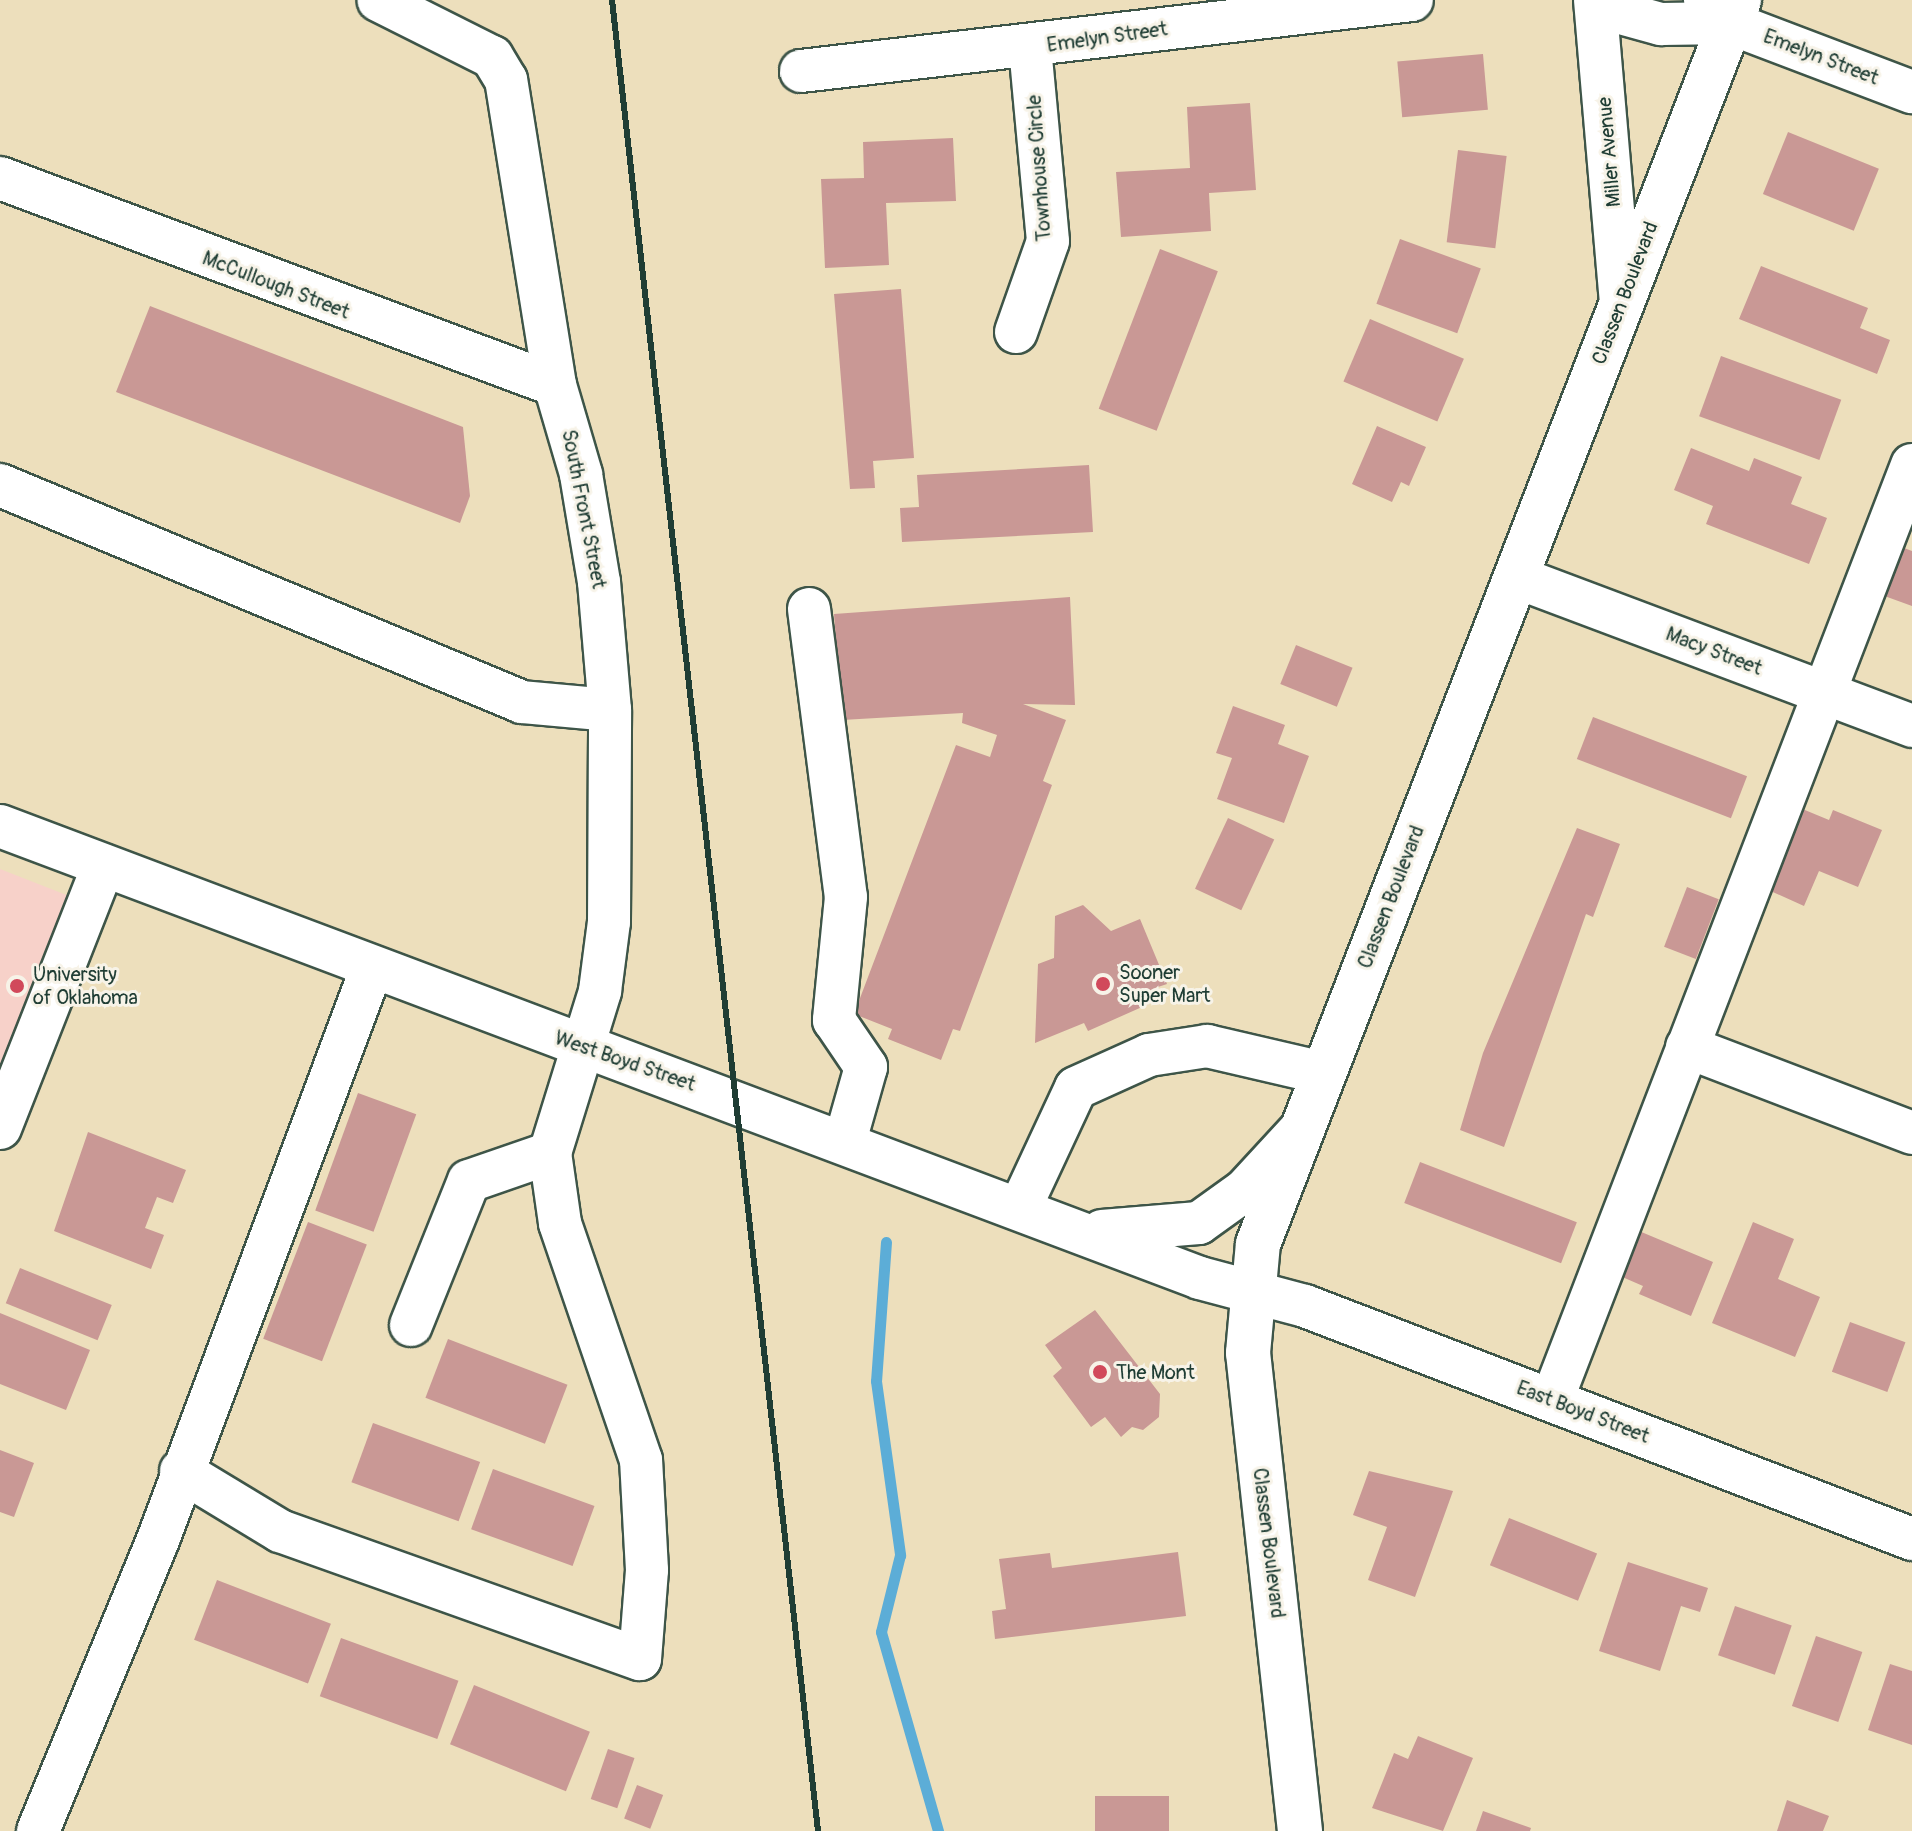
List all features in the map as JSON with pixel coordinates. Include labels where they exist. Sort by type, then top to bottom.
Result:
[{"type":"main road","name":"Classen Boulevard","points":[[1300,1831],[1248,1353],[1251,1292],[1258,1244],[1621,304],[1725,8]]},
{"type":"street","name":"South Front Street","points":[[378,0],[492,57],[506,80],[555,385],[581,474],[610,710],[609,922],[600,991],[580,1045],[550,1153]]},
{"type":"street","name":"Emelyn Street","points":[[801,71],[1030,48],[1281,7],[1412,0]]},
{"type":"street","name":"Miller Avenue","points":[[1595,0],[1621,304]]},
{"type":"street","name":"Emelyn Street","points":[[1607,0],[1617,12],[1661,24],[1725,8],[1912,92]]},
{"type":"street","name":"Townhouse Circle","points":[[1016,332],[1048,241],[1030,48]]},
{"type":"street","name":"McCullough Street","points":[[0,178],[555,385]]},
{"type":"street","points":[[1552,1400],[1822,692],[1912,465]]},
{"type":"street","points":[[0,485],[522,702],[610,710]]},
{"type":"street","name":"Macy Street","points":[[1516,577],[1912,726]]},
{"type":"street","points":[[809,609],[846,897],[834,1020],[866,1067],[845,1141]]},
{"type":"street","name":"West Boyd Street","points":[[0,826],[371,970],[1251,1292]]},
{"type":"street","points":[[0,1128],[103,866]]},
{"type":"street","points":[[38,1831],[181,1471],[371,970]]},
{"type":"street","points":[[1020,1208],[1076,1088],[1149,1055],[1207,1046],[1323,1073]]},
{"type":"street","points":[[1687,1047],[1912,1133]]},
{"type":"street","points":[[1076,1229],[1128,1233],[1199,1223],[1245,1190],[1304,1125]]},
{"type":"street","points":[[181,1471],[280,1531],[640,1659],[647,1570],[641,1460],[560,1223],[550,1153],[469,1181],[411,1325]]},
{"type":"street","name":"East Boyd Street","points":[[1251,1292],[1552,1400],[1912,1539]]},
{"type":"shaded area","name":"University of Oklahoma","points":[[0,869],[69,896],[0,1075]]},
{"type":"building","points":[[1483,54],[1488,110],[1402,117],[1397,61]]},
{"type":"building","points":[[1250,103],[1256,190],[1209,193],[1211,231],[1121,237],[1116,172],[1190,168],[1187,107]]},
{"type":"building","points":[[1788,132],[1879,169],[1854,231],[1763,194]]},
{"type":"building","points":[[953,138],[956,201],[886,203],[889,265],[825,268],[821,179],[864,178],[863,142]]},
{"type":"building","points":[[1458,150],[1507,156],[1495,248],[1447,242]]},
{"type":"building","points":[[1400,239],[1481,268],[1457,333],[1376,304]]},
{"type":"building","points":[[1160,249],[1218,271],[1157,431],[1099,409]]},
{"type":"building","points":[[1761,266],[1868,308],[1860,328],[1890,340],[1877,374],[1739,319]]},
{"type":"building","points":[[901,289],[914,458],[873,461],[875,488],[850,489],[834,294]]},
{"type":"building","points":[[150,306],[463,427],[470,496],[460,523],[116,392]]},
{"type":"building","points":[[1370,319],[1464,359],[1437,421],[1343,382]]},
{"type":"building","points":[[1721,356],[1841,400],[1819,460],[1699,416]]},
{"type":"building","points":[[1377,426],[1426,447],[1409,486],[1401,482],[1392,502],[1352,484]]},
{"type":"building","points":[[1691,448],[1749,471],[1754,458],[1802,477],[1791,504],[1827,518],[1809,564],[1706,524],[1713,506],[1674,490]]},
{"type":"building","points":[[1089,465],[1093,532],[902,542],[900,508],[919,507],[917,475]]},
{"type":"building","points":[[1896,545],[1912,551],[1912,606],[1879,594]]},
{"type":"building","points":[[1070,597],[1075,705],[1023,704],[1066,720],[1043,781],[1052,785],[960,1031],[953,1029],[941,1060],[888,1039],[892,1029],[854,1014],[956,745],[990,757],[997,735],[962,723],[963,713],[842,720],[834,614]]},
{"type":"building","points":[[1296,645],[1353,668],[1337,707],[1280,684]]},
{"type":"building","points":[[1233,706],[1285,725],[1278,744],[1309,756],[1284,823],[1217,799],[1232,758],[1216,753]]},
{"type":"building","points":[[1593,717],[1747,776],[1731,818],[1577,759]]},
{"type":"building","points":[[1800,808],[1829,820],[1833,810],[1882,830],[1858,887],[1819,871],[1804,906],[1766,889]]},
{"type":"building","points":[[1228,818],[1274,840],[1241,910],[1195,889]]},
{"type":"building","points":[[1577,828],[1620,844],[1593,917],[1586,914],[1504,1147],[1460,1130],[1483,1053]]},
{"type":"building","points":[[1687,887],[1719,899],[1696,959],[1664,947]]},
{"type":"building","points":[[1083,905],[1111,931],[1140,919],[1167,984],[1155,988],[1160,999],[1088,1031],[1084,1023],[1035,1043],[1038,964],[1054,958],[1055,916]]},
{"type":"building","points":[[358,1093],[416,1114],[374,1232],[315,1210]]},
{"type":"building","points":[[88,1132],[186,1170],[173,1203],[157,1197],[145,1228],[164,1235],[151,1269],[54,1231]]},
{"type":"building","points":[[1420,1162],[1577,1222],[1561,1263],[1404,1203]]},
{"type":"building","points":[[308,1222],[367,1245],[322,1361],[263,1339]]},
{"type":"building","points":[[1753,1222],[1794,1239],[1778,1279],[1820,1297],[1795,1357],[1712,1323]]},
{"type":"building","points":[[1639,1231],[1713,1262],[1691,1316],[1639,1294],[1643,1286],[1620,1276]]},
{"type":"building","points":[[20,1268],[112,1305],[98,1340],[6,1303]]},
{"type":"building","name":"The Mont","points":[[1095,1310],[1160,1394],[1159,1417],[1143,1430],[1132,1427],[1121,1437],[1105,1417],[1091,1427],[1053,1376],[1062,1368],[1045,1345]]},
{"type":"building","points":[[0,1313],[90,1350],[66,1410],[0,1384]]},
{"type":"building","points":[[1850,1322],[1905,1342],[1887,1392],[1832,1372]]},
{"type":"building","points":[[448,1339],[567,1385],[545,1444],[425,1398]]},
{"type":"building","points":[[373,1423],[480,1462],[459,1521],[351,1482]]},
{"type":"building","points":[[0,1450],[34,1463],[14,1517],[0,1512]]},
{"type":"building","points":[[493,1469],[594,1506],[573,1566],[471,1529]]},
{"type":"building","points":[[1369,1471],[1453,1491],[1415,1597],[1368,1580],[1387,1527],[1353,1515]]},
{"type":"building","points":[[1509,1518],[1597,1554],[1578,1601],[1490,1565]]},
{"type":"building","points":[[1178,1552],[1186,1616],[995,1639],[992,1611],[1006,1609],[999,1559],[1050,1553],[1052,1568]]},
{"type":"building","points":[[1628,1562],[1708,1588],[1700,1612],[1681,1606],[1660,1671],[1599,1651]]},
{"type":"building","points":[[217,1580],[331,1624],[308,1683],[194,1640]]},
{"type":"building","points":[[1735,1606],[1792,1626],[1775,1675],[1718,1655]]},
{"type":"building","points":[[1816,1636],[1862,1652],[1838,1722],[1792,1706]]},
{"type":"building","points":[[341,1638],[458,1681],[437,1739],[320,1696]]},
{"type":"building","points":[[1890,1664],[1912,1671],[1912,1745],[1868,1730]]},
{"type":"building","points":[[474,1685],[590,1732],[566,1791],[450,1744]]},
{"type":"building","points":[[1418,1736],[1473,1758],[1443,1831],[1372,1808],[1394,1753],[1408,1759]]},
{"type":"building","points":[[608,1749],[634,1758],[617,1808],[591,1799]]},
{"type":"building","points":[[637,1785],[663,1795],[650,1829],[624,1819]]},
{"type":"building","points":[[1095,1796],[1169,1796],[1169,1831],[1095,1831]]},
{"type":"building","points":[[1787,1800],[1829,1816],[1823,1831],[1777,1831]]},
{"type":"building","points":[[1483,1811],[1531,1828],[1530,1831],[1476,1831]]},
{"type":"waterway","points":[[886,1242],[876,1381],[900,1555],[881,1632],[938,1831]]},
{"type":"railway","points":[[612,0],[818,1831]]},
{"type":"place","name":"Sooner Super Mart","points":[[1103,984]]},
{"type":"place","name":"University of Oklahoma","points":[[17,986]]},
{"type":"place","name":"The Mont","points":[[1100,1372]]}]
